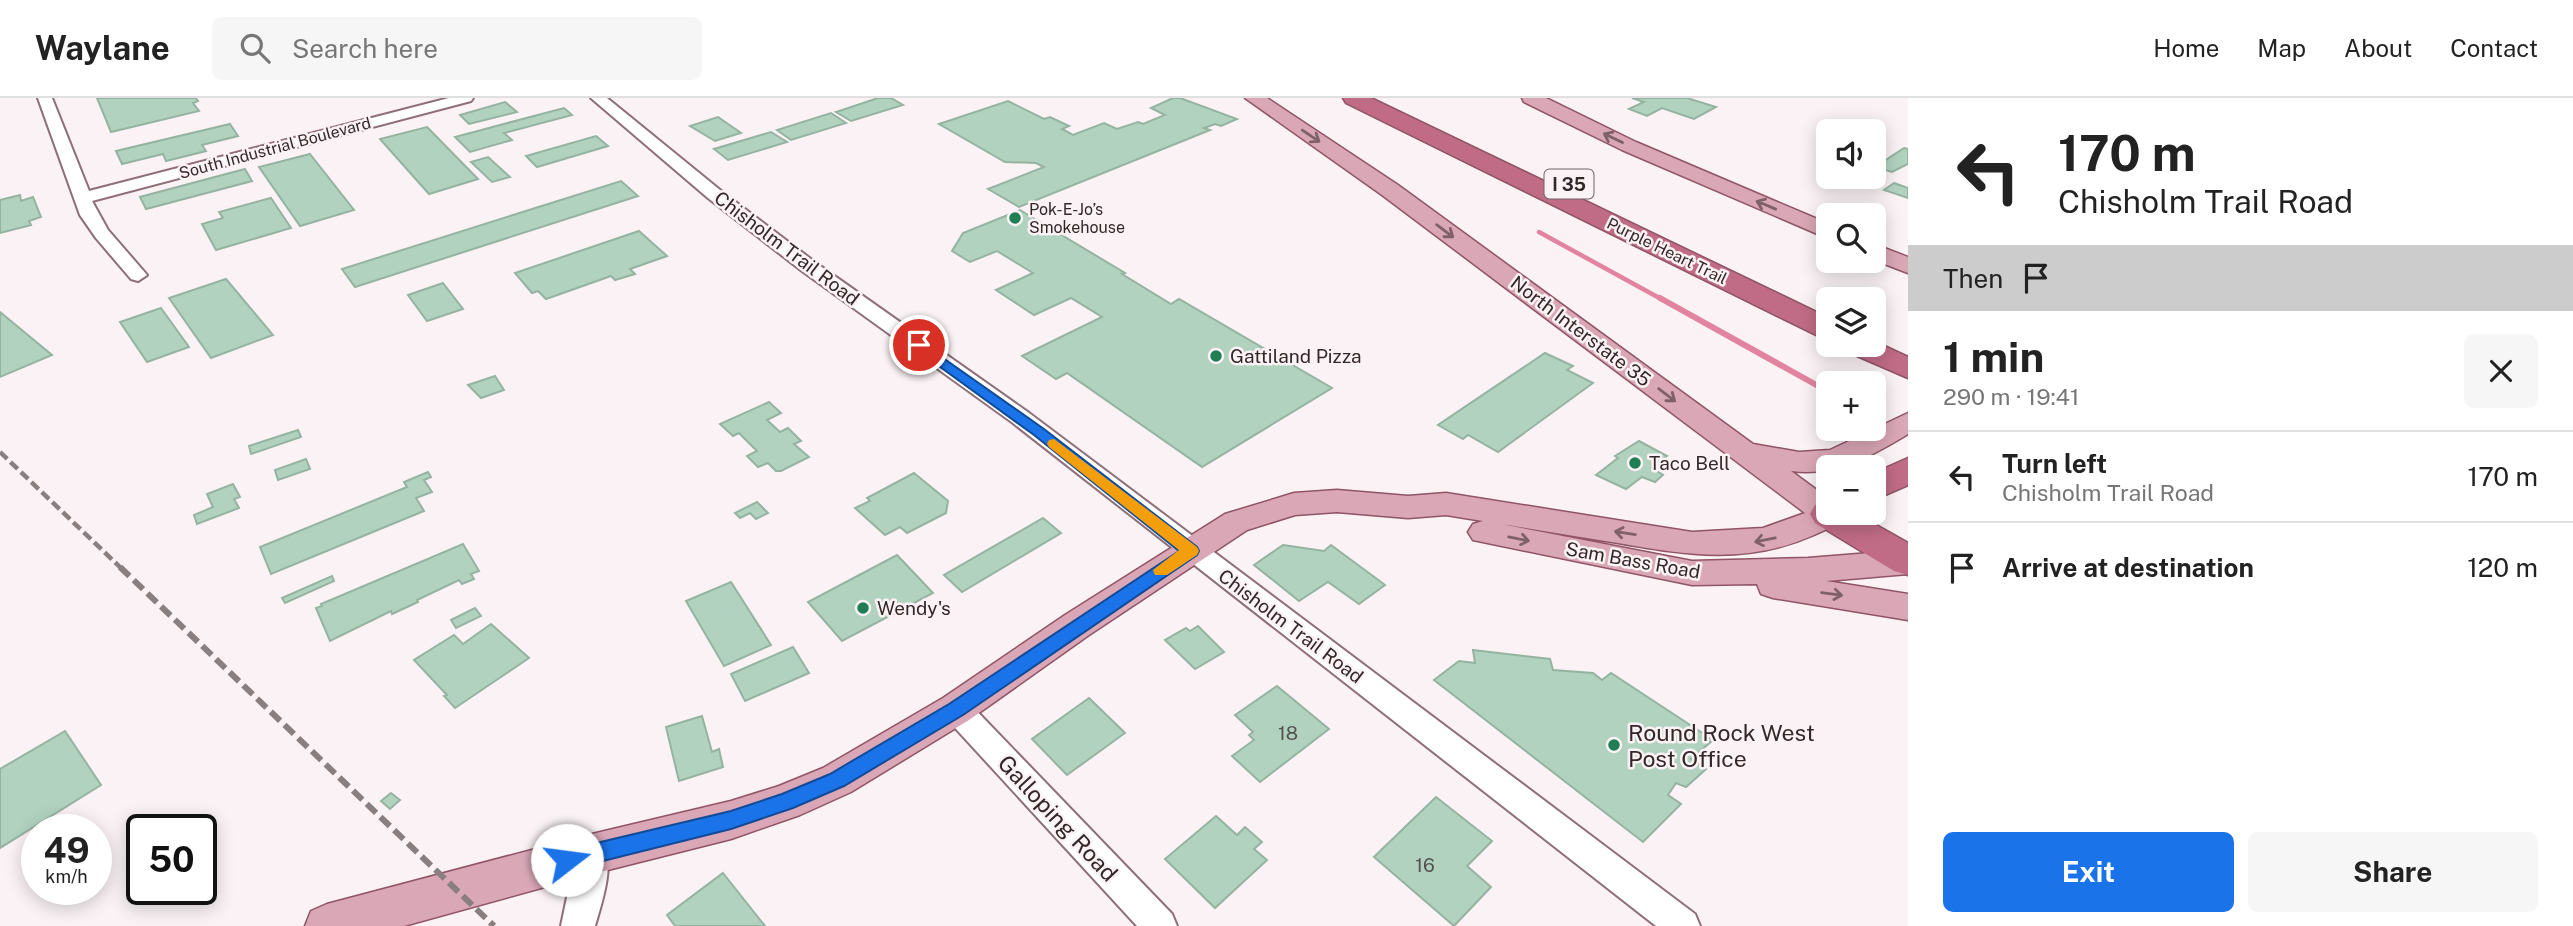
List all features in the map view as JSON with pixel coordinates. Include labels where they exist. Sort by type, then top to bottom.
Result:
[{"type":"highway","points":[[1339,98],[1504,171]]},
{"type":"highway","name":"Purple Heart Trail","points":[[1354,98],[1816,324]]},
{"type":"highway","name":"Purple Heart Trail","points":[[1389,98],[1816,304]]},
{"type":"highway","points":[[1886,482],[1908,470]]},
{"type":"highway","name":"North Interstate 35","points":[[1847,525],[1907,561]]},
{"type":"main road","name":"North Interstate 35","points":[[1254,98],[1390,190],[1816,505]]},
{"type":"main road","points":[[1531,98],[1629,146],[1816,226]]},
{"type":"main road","points":[[1886,256],[1908,266]]},
{"type":"main road","points":[[1740,449],[1793,462],[1815,464],[1846,458],[1908,422]]},
{"type":"main road","name":"Sam Bass Road","points":[[327,926],[592,853],[731,820],[786,802],[847,775],[956,709],[1236,522],[1294,504],[1336,501],[1408,508],[1436,523],[1692,559],[1808,570],[1907,561]]},
{"type":"main road","name":"Sam Bass Road","points":[[1692,559],[1776,538],[1816,521]]},
{"type":"main road","points":[[1692,559],[1908,607]]},
{"type":"street","points":[[46,98],[89,215],[138,275]]},
{"type":"street","name":"South Industrial Boulevard","points":[[83,198],[466,98]]},
{"type":"street","name":"Chisholm Trail Road","points":[[598,98],[808,267],[1021,418],[1683,926]]},
{"type":"street","name":"Galloping Road","points":[[956,709],[1160,926]]},
{"type":"street","points":[[578,926],[592,853]]},
{"type":"building","points":[[97,98],[196,98],[198,101],[193,103],[199,111],[111,132]]},
{"type":"building","points":[[878,98],[891,98],[903,105],[851,121],[836,112]]},
{"type":"building","points":[[1173,98],[1180,98],[1237,119],[1221,126],[1215,124],[1204,128],[1210,130],[1019,207],[988,189],[1044,167],[1036,163],[1005,162],[939,124],[1008,101],[1044,119],[1050,117],[1069,126],[1062,129],[1073,135],[1104,123],[1117,129],[1138,122],[1143,124],[1165,115],[1151,108]]},
{"type":"building","points":[[1632,98],[1687,98],[1716,107],[1694,119],[1662,108],[1647,116],[1629,109],[1644,102]]},
{"type":"building","points":[[505,102],[517,112],[469,124],[460,115]]},
{"type":"building","points":[[564,108],[572,115],[504,133],[512,140],[470,152],[455,137]]},
{"type":"building","points":[[831,113],[846,123],[791,140],[777,130]]},
{"type":"building","points":[[718,117],[741,133],[715,141],[690,126]]},
{"type":"building","points":[[230,124],[238,136],[202,145],[206,151],[166,161],[163,154],[122,164],[116,151]]},
{"type":"building","points":[[427,127],[478,179],[429,194],[380,139]]},
{"type":"building","points":[[771,132],[787,142],[728,160],[714,149]]},
{"type":"building","points":[[596,136],[608,146],[537,167],[526,156]]},
{"type":"building","points":[[1904,148],[1908,149],[1908,164],[1892,172],[1886,170],[1886,160]]},
{"type":"building","points":[[310,154],[354,210],[300,226],[259,167]]},
{"type":"building","points":[[488,157],[510,177],[492,182],[471,162]]},
{"type":"building","points":[[245,169],[252,181],[146,209],[140,197]]},
{"type":"building","points":[[621,181],[638,196],[355,287],[342,269]]},
{"type":"building","points":[[1894,183],[1908,188],[1908,198],[1884,190]]},
{"type":"building","points":[[20,195],[21,201],[33,197],[41,217],[29,221],[31,225],[0,233],[0,200]]},
{"type":"building","points":[[271,198],[291,228],[216,250],[202,224],[223,218],[219,212]]},
{"type":"building","points":[[1020,210],[1171,304],[1179,299],[1332,388],[1202,467],[1067,373],[1056,379],[1022,356],[1102,317],[1071,298],[1034,315],[996,290],[1033,273],[997,251],[970,262],[952,251],[963,233]]},
{"type":"building","points":[[639,231],[667,256],[630,269],[635,274],[615,280],[611,276],[546,299],[538,291],[532,293],[515,273]]},
{"type":"building","points":[[226,279],[273,335],[211,358],[169,298]]},
{"type":"building","points":[[443,283],[463,309],[427,321],[408,295]]},
{"type":"building","points":[[161,308],[189,347],[147,362],[120,322]]},
{"type":"building","points":[[0,312],[52,355],[0,377]]},
{"type":"building","points":[[1545,353],[1573,366],[1567,370],[1593,383],[1498,452],[1468,435],[1463,439],[1438,425]]},
{"type":"building","points":[[495,376],[504,390],[481,398],[468,385]]},
{"type":"building","points":[[769,402],[781,413],[767,420],[780,432],[788,428],[801,441],[794,444],[809,457],[781,471],[776,471],[768,463],[758,467],[747,456],[757,451],[739,433],[733,436],[720,424]]},
{"type":"building","points":[[298,430],[301,437],[251,454],[249,446]]},
{"type":"building","name":"Taco Bell","points":[[1639,441],[1667,456],[1652,468],[1663,475],[1655,482],[1642,477],[1626,489],[1596,475],[1618,458],[1615,456]]},
{"type":"building","points":[[306,459],[310,469],[278,480],[275,470]]},
{"type":"building","points":[[428,472],[431,477],[424,480],[432,492],[416,498],[424,511],[271,574],[260,547],[407,487],[404,482]]},
{"type":"building","points":[[914,473],[948,501],[946,513],[907,533],[900,527],[885,535],[855,508],[870,501],[867,498]]},
{"type":"building","points":[[233,484],[240,497],[234,499],[239,508],[197,524],[194,515],[213,507],[207,494]]},
{"type":"building","points":[[757,502],[768,513],[756,519],[750,513],[740,518],[735,513]]},
{"type":"building","points":[[1043,518],[1061,533],[962,592],[944,575]]},
{"type":"building","points":[[463,544],[479,571],[471,574],[474,579],[462,584],[459,580],[417,600],[418,602],[392,614],[391,611],[330,641],[316,608],[322,606],[321,604]]},
{"type":"building","points":[[1283,545],[1324,551],[1331,545],[1385,585],[1359,604],[1328,582],[1299,601],[1254,565]]},
{"type":"building","points":[[897,555],[933,593],[842,641],[808,602]]},
{"type":"building","points":[[332,576],[334,581],[285,603],[282,598]]},
{"type":"building","points":[[731,582],[771,645],[724,666],[686,601]]},
{"type":"building","points":[[475,608],[481,616],[456,628],[451,620]]},
{"type":"building","points":[[491,624],[529,658],[455,708],[444,696],[447,695],[414,660],[454,635],[463,644]]},
{"type":"building","points":[[1198,626],[1224,652],[1195,669],[1165,640],[1186,628],[1190,631]]},
{"type":"building","points":[[793,647],[809,673],[745,701],[731,674]]},
{"type":"building","name":"Round Rock West Post Office","points":[[1473,650],[1550,659],[1553,670],[1593,673],[1602,680],[1611,673],[1713,740],[1691,759],[1706,769],[1686,787],[1676,783],[1668,795],[1681,804],[1643,842],[1434,680],[1459,661],[1475,663]]},
{"type":"building","points":[[1277,686],[1329,729],[1260,782],[1232,756],[1254,740],[1249,735],[1253,732],[1235,715]]},
{"type":"building","points":[[1089,698],[1125,733],[1067,775],[1032,739]]},
{"type":"building","points":[[702,716],[712,752],[719,749],[723,767],[679,781],[666,727]]},
{"type":"building","points":[[65,731],[101,785],[55,814],[21,814],[21,835],[0,848],[0,769]]},
{"type":"building","points":[[391,793],[400,800],[390,809],[381,801]]},
{"type":"building","points":[[1436,797],[1492,841],[1467,866],[1491,887],[1454,926],[1374,857]]},
{"type":"building","points":[[1216,816],[1237,835],[1245,827],[1262,842],[1254,849],[1267,860],[1215,908],[1165,859]]},
{"type":"building","points":[[723,873],[765,926],[675,926],[667,915]]},
{"type":"waterway","points":[[1539,232],[1663,300]]},
{"type":"waterway","points":[[1660,298],[1816,385]]},
{"type":"railway","points":[[0,452],[122,569]]},
{"type":"railway","points":[[120,567],[494,926]]},
{"type":"slow traffic","points":[[1054,444],[1191,551],[1161,570]]},
{"type":"place","name":"Pok-E-Jo’s Smokehouse","points":[[1015,218]]},
{"type":"place","name":"Gattiland Pizza","points":[[1216,356]]},
{"type":"place","name":"Taco Bell","points":[[1635,463]]},
{"type":"place","name":"Wendy's","points":[[863,608]]},
{"type":"place","name":"Round Rock West Post Office","points":[[1614,745]]},
{"type":"route","points":[[567,860],[731,820],[786,802],[837,780],[956,709],[1077,625],[1191,551],[1039,432],[919,345]]}]
